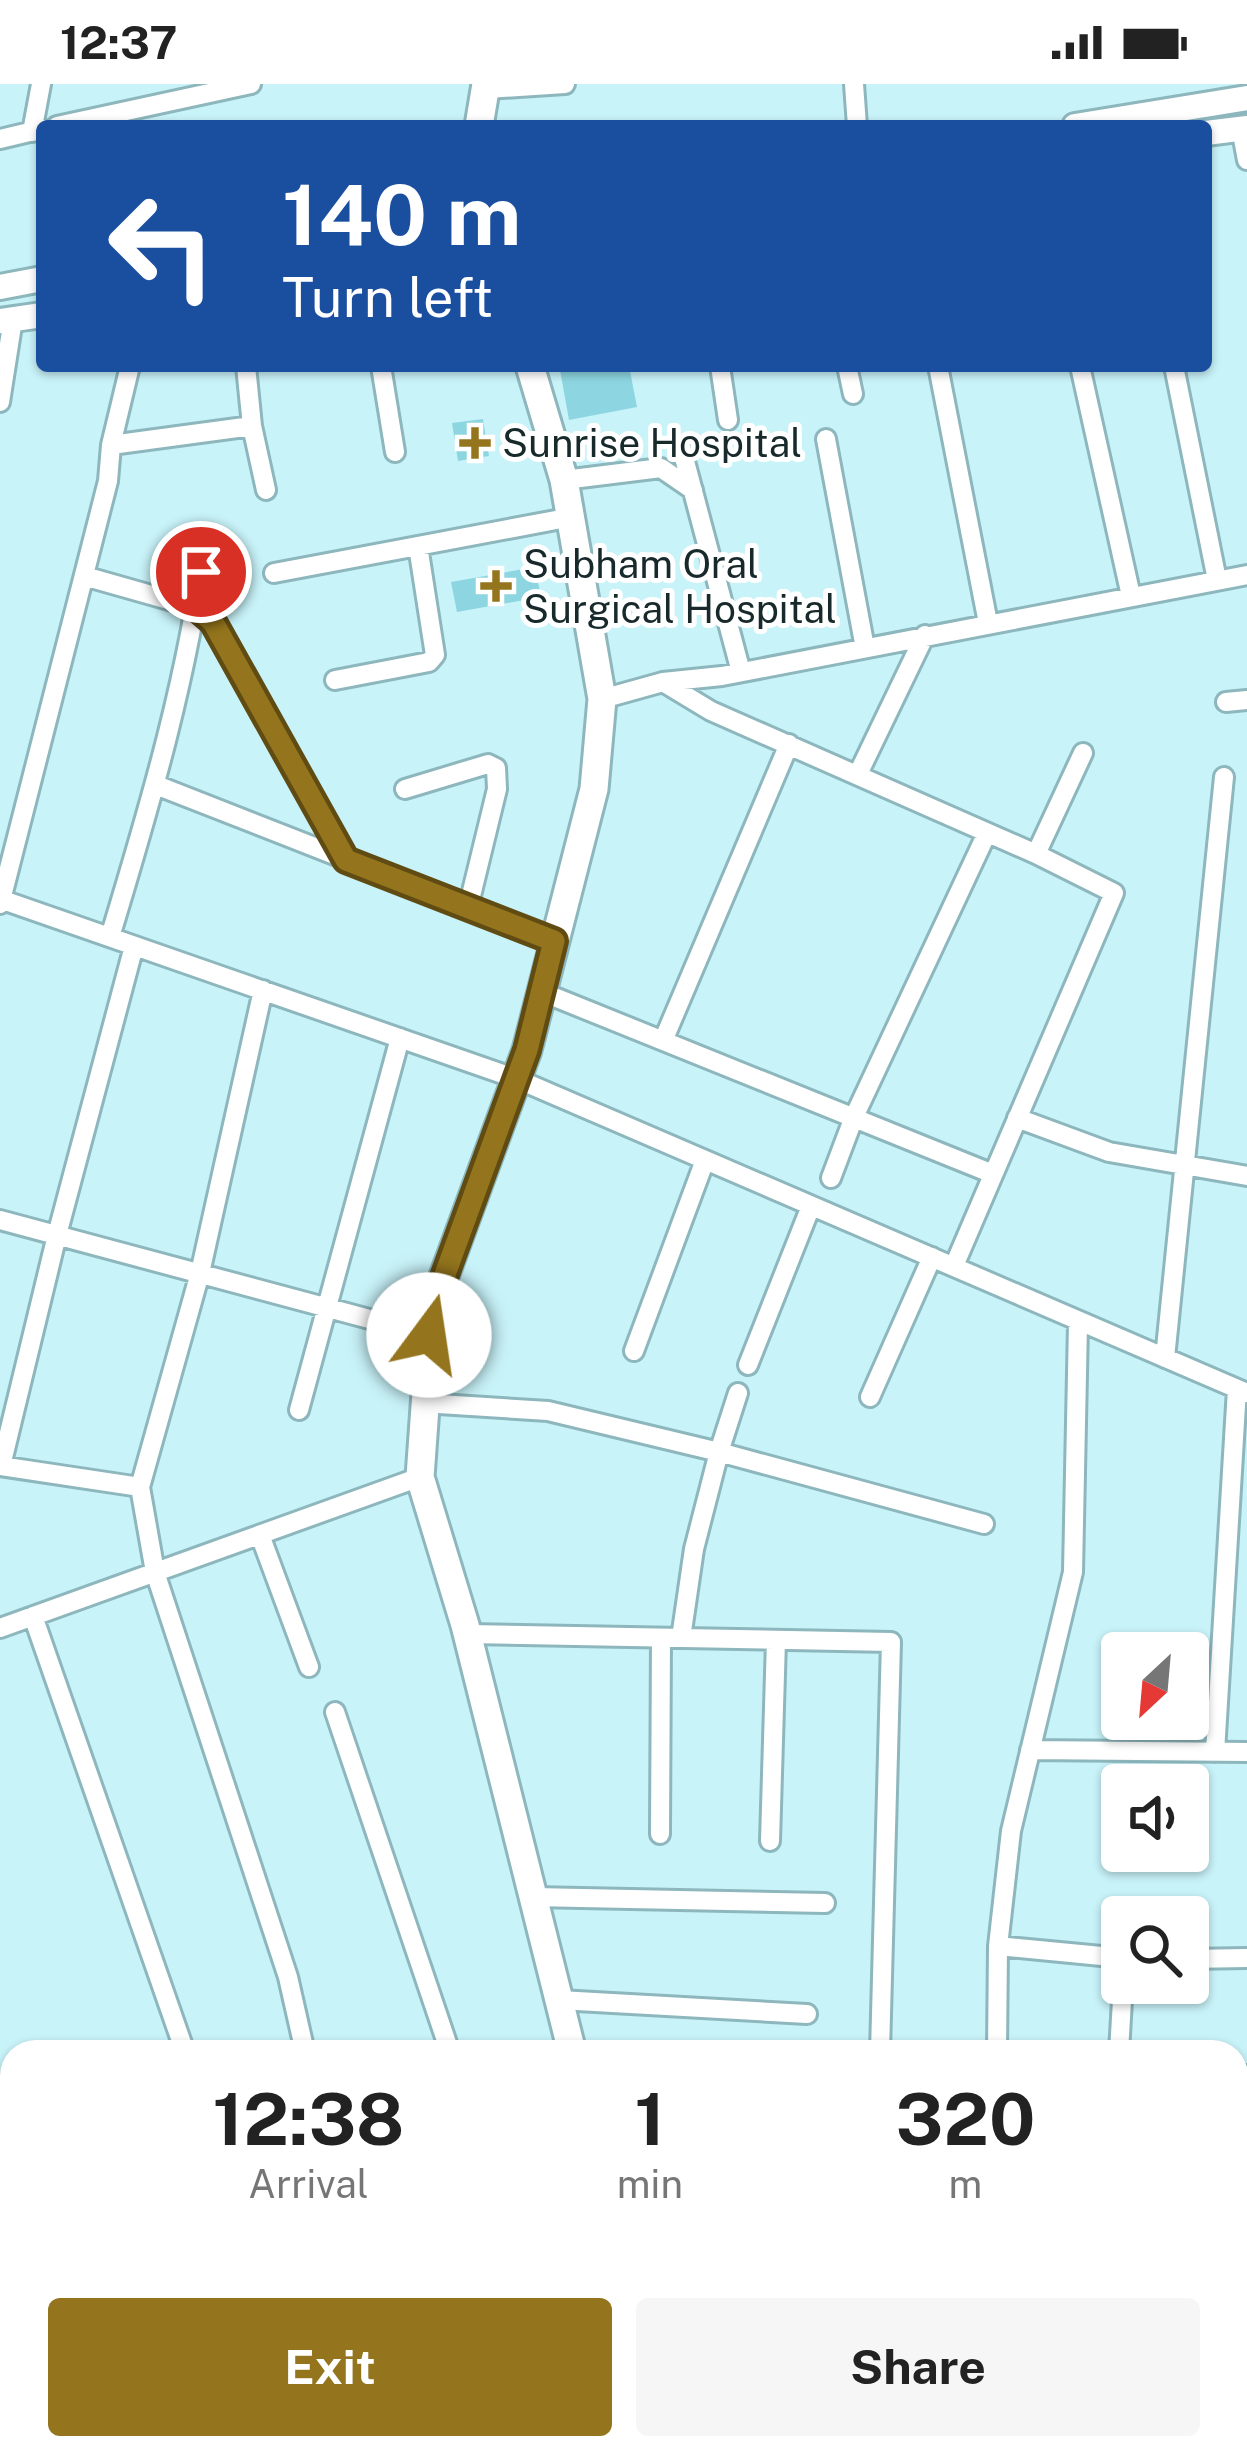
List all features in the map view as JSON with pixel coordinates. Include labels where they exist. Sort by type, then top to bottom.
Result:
[{"type":"main road","points":[[532,372],[572,517],[602,699],[594,789],[517,1079],[432,1310],[420,1477],[468,1634],[569,2040]]},
{"type":"street","points":[[38,120],[41,84]]},
{"type":"street","points":[[81,120],[203,89],[251,84]]},
{"type":"street","points":[[487,106],[566,84]]},
{"type":"street","points":[[854,84],[857,120]]},
{"type":"street","points":[[1112,120],[1247,98]]},
{"type":"street","points":[[1212,132],[1244,128],[1247,160]]},
{"type":"street","points":[[0,139],[36,131]]},
{"type":"street","points":[[2,279],[36,279]]},
{"type":"street","points":[[0,402],[7,320]]},
{"type":"street","points":[[129,372],[111,445],[108,481],[0,901],[517,1079],[1242,1391],[1215,1752]]},
{"type":"street","points":[[247,372],[266,490]]},
{"type":"street","points":[[382,372],[395,452]]},
{"type":"street","points":[[721,372],[728,420]]},
{"type":"street","points":[[848,372],[853,394]]},
{"type":"street","points":[[939,372],[988,623]]},
{"type":"street","points":[[1081,372],[1131,596]]},
{"type":"street","points":[[1175,372],[1217,580]]},
{"type":"street","points":[[111,445],[252,426]]},
{"type":"street","points":[[826,439],[865,647]]},
{"type":"street","points":[[682,450],[741,673]]},
{"type":"street","points":[[564,480],[662,468],[693,490]]},
{"type":"street","points":[[274,573],[572,517]]},
{"type":"street","points":[[110,937],[156,785],[197,608],[206,535]]},
{"type":"street","points":[[334,680],[429,662],[435,655],[418,546]]},
{"type":"street","points":[[84,575],[197,608],[213,622],[346,860]]},
{"type":"street","points":[[602,699],[664,682],[741,673],[1247,575]]},
{"type":"street","points":[[858,774],[926,635]]},
{"type":"street","points":[[664,682],[711,711],[1114,893],[954,1266]]},
{"type":"street","points":[[1226,702],[1247,700]]},
{"type":"street","points":[[663,1041],[789,744]]},
{"type":"street","points":[[1036,854],[1083,753]]},
{"type":"street","points":[[405,790],[488,764],[496,768],[497,788],[468,908]]},
{"type":"street","points":[[1165,1358],[1224,777]]},
{"type":"street","points":[[156,785],[554,941]]},
{"type":"street","points":[[831,1178],[854,1118],[987,833]]},
{"type":"street","points":[[134,946],[1,1466],[140,1487]]},
{"type":"street","points":[[263,991],[200,1274],[140,1487],[155,1572],[288,1977],[302,2040]]},
{"type":"street","points":[[542,992],[993,1174]]},
{"type":"street","points":[[299,1410],[400,1038]]},
{"type":"street","points":[[1017,1118],[1108,1152],[1247,1176]]},
{"type":"street","points":[[634,1351],[705,1160]]},
{"type":"street","points":[[748,1366],[811,1206]]},
{"type":"street","points":[[0,1220],[429,1335]]},
{"type":"street","points":[[870,1396],[932,1257]]},
{"type":"street","points":[[997,2040],[998,1946],[1011,1832],[1073,1572],[1078,1323]]},
{"type":"street","points":[[660,1834],[671,1638],[739,1393]]},
{"type":"street","points":[[423,1403],[548,1411],[984,1524]]},
{"type":"street","points":[[0,1628],[420,1477]]},
{"type":"street","points":[[260,1535],[309,1667]]},
{"type":"street","points":[[33,1616],[181,2040]]},
{"type":"street","points":[[468,1634],[891,1642],[880,2040]]},
{"type":"street","points":[[770,1841],[776,1640]]},
{"type":"street","points":[[335,1712],[446,2040]]},
{"type":"street","points":[[1030,1750],[1247,1752]]},
{"type":"street","points":[[533,1897],[825,1903]]},
{"type":"street","points":[[998,1946],[1101,1956]]},
{"type":"street","points":[[1209,1959],[1247,1958]]},
{"type":"street","points":[[559,2000],[807,2014]]},
{"type":"street","points":[[1120,2040],[1122,2004]]},
{"type":"building","points":[[560,372],[630,372],[637,407],[569,420]]},
{"type":"building","points":[[483,419],[489,456],[458,461],[452,423]]},
{"type":"building","points":[[535,567],[541,597],[457,612],[451,582]]},
{"type":"place","name":"Sunrise Hospital","points":[[475,443]]},
{"type":"place","name":"Subham Oral Surgical Hospital","points":[[496,586]]},
{"type":"route","points":[[201,572],[197,608],[213,622],[346,860],[554,941],[527,1050],[432,1310],[429,1335]]}]
